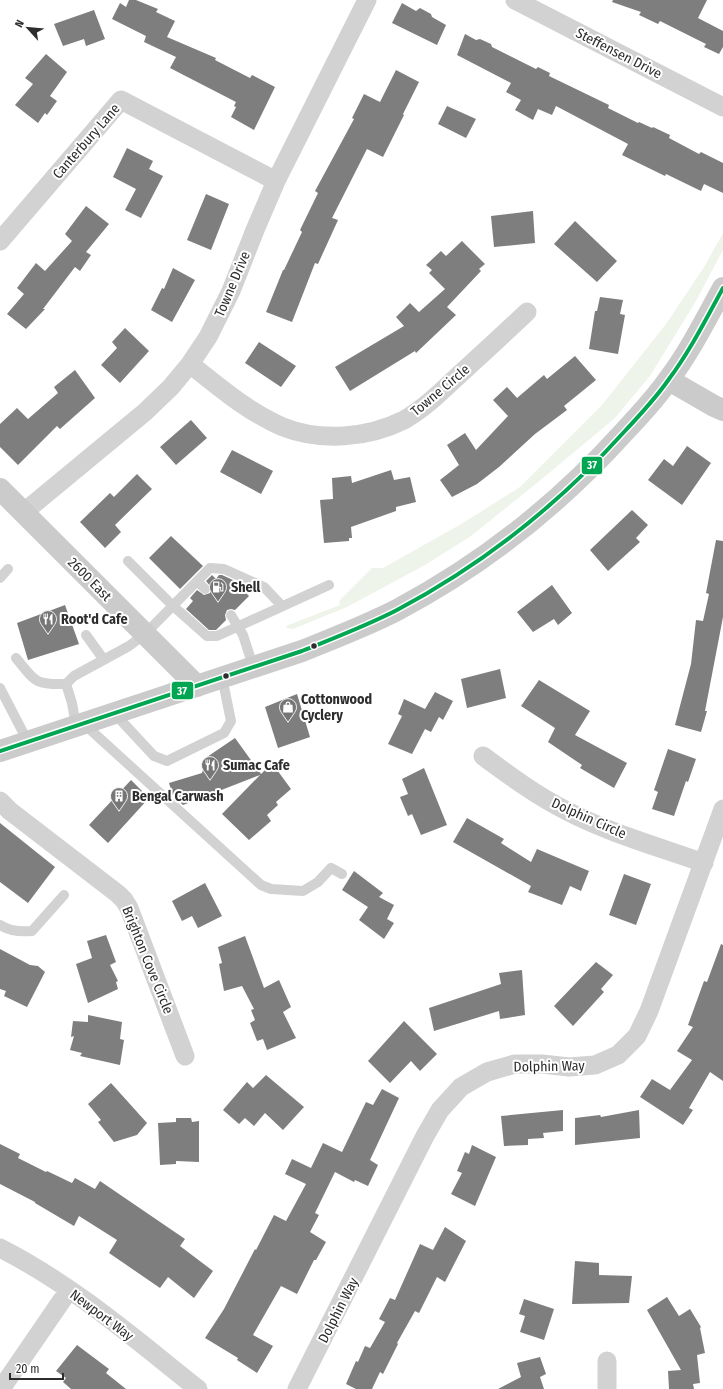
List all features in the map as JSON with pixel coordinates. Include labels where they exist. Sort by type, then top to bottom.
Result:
[{"type":"main road","points":[[0,751],[302,651],[363,626],[397,610],[474,564],[510,538],[574,484],[619,438],[669,380],[688,352],[723,288]]},
{"type":"main road","points":[[669,380],[723,410]]},
{"type":"main road","name":"2600 East","points":[[0,489],[196,686]]},
{"type":"street","name":"Towne Drive","points":[[24,512],[145,412],[171,387],[190,364],[208,337],[231,291],[276,181],[367,0]]},
{"type":"street","name":"Steffensen Drive","points":[[515,0],[535,4],[723,107]]},
{"type":"street","name":"Canterbury Lane","points":[[0,240],[121,100],[276,181]]},
{"type":"street","name":"Towne Circle","points":[[190,364],[254,412],[284,427],[315,436],[346,436],[376,431],[404,420],[429,403],[527,312]]},
{"type":"street","name":"Dolphin Circle","points":[[483,756],[526,787],[567,812],[614,832],[704,863]]},
{"type":"street","name":"Brighton Cove Circle","points":[[0,801],[10,811],[124,900],[129,908],[185,1056]]},
{"type":"street","name":"Dolphin Way","points":[[297,1389],[422,1143],[440,1110],[461,1087],[488,1072],[515,1064],[542,1064],[569,1067],[595,1065],[618,1055],[637,1036],[649,1011],[723,809]]},
{"type":"street","name":"Newport Way","points":[[0,1248],[39,1270],[96,1308],[198,1389]]},
{"type":"street","points":[[1,1389],[69,1290]]},
{"type":"street","points":[[607,1361],[607,1389]]},
{"type":"lane","points":[[128,561],[172,605],[207,636],[217,636],[329,585]]},
{"type":"lane","points":[[16,658],[34,680],[47,684],[66,684],[74,676],[129,646],[145,634],[210,568],[224,569],[264,587],[282,606]]},
{"type":"lane","points":[[0,578],[8,569]]},
{"type":"lane","points":[[197,581],[206,589]]},
{"type":"lane","points":[[231,615],[238,626],[253,666]]},
{"type":"lane","points":[[86,635],[104,660]]},
{"type":"lane","points":[[115,714],[154,756],[167,761],[224,733],[231,721],[222,677]]},
{"type":"lane","points":[[66,684],[80,725],[261,885],[271,889],[303,891],[318,882],[331,868],[342,874]]},
{"type":"lane","points":[[0,688],[28,742]]},
{"type":"lane","points":[[0,925],[22,932],[32,931],[64,895]]},
{"type":"shaded area","points":[[723,233],[723,250],[696,301],[650,376],[614,419],[471,536],[425,565],[347,607],[293,629],[287,628],[286,626],[340,605],[339,601],[372,568],[383,568],[463,523],[520,487],[602,405],[666,324],[704,267]]},
{"type":"building","points":[[129,0],[136,0],[158,9],[156,12],[175,21],[167,37],[216,58],[215,60],[250,78],[252,75],[275,87],[254,130],[231,117],[236,107],[234,106],[236,102],[170,68],[176,57],[144,42],[146,36],[112,19],[120,3],[126,7]]},
{"type":"building","points":[[613,0],[707,0],[698,18],[723,31],[723,47],[719,54],[704,47],[706,44],[660,21],[658,24],[639,15],[641,12],[612,2]]},
{"type":"building","points":[[402,3],[416,11],[420,8],[446,25],[437,45],[392,23]]},
{"type":"building","points":[[94,10],[105,39],[86,46],[84,39],[63,46],[54,24]]},
{"type":"building","points":[[465,34],[476,40],[480,39],[491,44],[492,47],[536,69],[538,67],[550,73],[549,76],[609,105],[608,108],[638,123],[639,122],[652,128],[653,127],[670,135],[669,138],[699,154],[701,152],[723,163],[723,193],[704,184],[701,191],[666,174],[665,176],[622,155],[628,144],[556,106],[552,115],[538,109],[533,120],[515,110],[521,100],[506,92],[511,83],[457,55]]},
{"type":"building","points":[[46,54],[67,72],[50,96],[57,101],[47,115],[45,113],[38,123],[15,105],[33,84],[25,78]]},
{"type":"building","points":[[396,70],[419,82],[383,157],[367,149],[332,218],[338,220],[318,264],[315,263],[292,322],[266,312],[283,270],[302,232],[300,230],[318,193],[315,191],[354,119],[352,118],[364,94],[380,102]]},
{"type":"building","points":[[447,106],[476,119],[466,138],[438,124]]},
{"type":"building","points":[[127,148],[153,161],[149,169],[163,176],[141,218],[125,210],[136,189],[113,177]]},
{"type":"building","points":[[206,194],[229,204],[211,250],[187,240]]},
{"type":"building","points":[[86,206],[109,224],[86,252],[91,255],[80,271],[75,267],[43,309],[45,309],[26,329],[7,314],[24,294],[17,288],[36,263],[45,271],[72,241],[65,234]]},
{"type":"building","points":[[533,211],[535,243],[494,247],[491,216]]},
{"type":"building","points":[[575,221],[617,261],[597,282],[554,244]]},
{"type":"building","points":[[462,241],[485,264],[479,269],[481,271],[447,307],[456,315],[416,353],[415,351],[350,391],[335,367],[404,326],[396,317],[410,303],[419,312],[445,289],[429,273],[432,270],[426,265],[441,251],[446,256]]},
{"type":"building","points":[[173,268],[195,280],[172,322],[151,310],[162,288],[164,289]]},
{"type":"building","points":[[600,297],[623,300],[620,314],[625,315],[618,354],[589,349],[595,311],[597,311]]},
{"type":"building","points":[[125,328],[149,351],[120,383],[101,365],[117,348],[112,342]]},
{"type":"building","points":[[259,342],[296,366],[281,387],[245,363]]},
{"type":"building","points":[[575,356],[596,380],[564,406],[567,410],[535,434],[499,467],[477,484],[452,497],[440,480],[459,465],[447,445],[465,433],[476,450],[508,416],[493,400],[507,387],[517,398],[544,375],[547,379]]},
{"type":"building","points":[[75,370],[95,398],[60,429],[57,426],[18,465],[0,447],[0,424],[17,408],[28,419],[58,393],[54,387]]},
{"type":"building","points":[[191,420],[207,438],[176,465],[160,447]]},
{"type":"building","points":[[687,446],[711,463],[682,505],[648,480],[664,459],[673,466]]},
{"type":"building","points":[[232,450],[273,471],[261,494],[220,472]]},
{"type":"building","points":[[391,470],[394,480],[410,477],[416,502],[396,507],[396,511],[351,527],[352,538],[349,538],[349,541],[324,543],[320,500],[333,499],[332,478],[351,476],[352,483]]},
{"type":"building","points":[[137,474],[152,489],[115,525],[121,532],[105,548],[80,522],[110,493],[114,497]]},
{"type":"building","points":[[632,510],[648,525],[636,538],[640,542],[608,571],[590,550]]},
{"type":"building","points":[[171,536],[203,566],[180,589],[149,558]]},
{"type":"building","points":[[716,540],[723,541],[723,617],[705,711],[707,711],[701,732],[675,725],[691,664],[696,620],[703,621],[709,594],[706,593]]},
{"type":"building","name":"Shell","points":[[212,575],[216,579],[219,575],[222,575],[233,580],[249,596],[235,610],[227,610],[225,615],[226,620],[216,630],[209,630],[186,609],[193,601],[190,598],[197,590],[204,595],[210,593],[211,587],[206,581]]},
{"type":"building","points":[[552,585],[572,613],[558,625],[554,619],[533,632],[517,612]]},
{"type":"building","points":[[65,605],[79,644],[28,660],[17,623]]},
{"type":"building","points":[[500,669],[506,698],[467,708],[461,679]]},
{"type":"building","points":[[539,680],[590,711],[575,735],[627,763],[614,788],[580,768],[582,765],[548,742],[555,728],[521,706]]},
{"type":"building","points":[[435,692],[453,701],[443,720],[439,717],[431,732],[425,729],[412,754],[388,744],[402,716],[398,714],[404,699],[425,709]]},
{"type":"building","name":"Cottonwood Cyclery","points":[[297,694],[310,737],[278,748],[265,707]]},
{"type":"building","points":[[235,738],[261,774],[272,763],[291,789],[276,802],[278,805],[267,815],[271,821],[249,840],[222,814],[260,775],[183,805],[173,796],[169,783],[202,773],[207,757]]},
{"type":"building","points":[[668,749],[696,759],[688,782],[686,781],[674,816],[652,809],[658,792],[654,790]]},
{"type":"building","points":[[424,768],[447,825],[421,835],[412,814],[408,816],[400,797],[408,794],[402,779]]},
{"type":"building","name":"Bengal Carwash","points":[[131,780],[149,798],[108,843],[89,825]]},
{"type":"building","points":[[467,818],[504,839],[501,843],[531,862],[537,849],[589,871],[581,891],[570,886],[562,905],[528,892],[531,886],[453,842]]},
{"type":"building","points":[[0,823],[55,867],[28,903],[0,882]]},
{"type":"building","points":[[354,871],[383,893],[379,897],[394,905],[387,919],[394,923],[384,939],[359,920],[368,907],[342,890]]},
{"type":"building","points":[[624,874],[651,884],[636,925],[609,915]]},
{"type":"building","points":[[205,883],[222,916],[198,928],[192,916],[182,921],[172,901]]},
{"type":"building","points":[[106,935],[116,962],[110,965],[118,981],[116,982],[118,989],[88,1003],[76,964],[92,958],[87,941]]},
{"type":"building","points":[[245,936],[264,988],[279,980],[291,1007],[283,1012],[296,1038],[267,1050],[263,1039],[257,1041],[250,1023],[255,1020],[251,1010],[254,1009],[242,986],[224,991],[219,964],[222,963],[218,947]]},
{"type":"building","points":[[721,944],[723,945],[723,1081],[710,1072],[689,1108],[693,1110],[683,1125],[640,1097],[652,1079],[670,1090],[692,1060],[677,1051],[693,1027],[688,1025],[704,981],[707,982]]},
{"type":"building","points":[[0,949],[30,965],[38,966],[45,972],[27,1007],[4,996],[6,991],[0,989]]},
{"type":"building","points":[[596,962],[613,975],[601,989],[604,992],[573,1026],[554,1006]]},
{"type":"building","points":[[522,970],[525,1015],[500,1019],[499,1011],[434,1031],[429,1008],[501,984],[499,973]]},
{"type":"building","points":[[88,1015],[122,1022],[120,1039],[124,1040],[120,1065],[80,1056],[82,1053],[70,1050],[74,1036],[71,1037],[73,1021],[88,1022]]},
{"type":"building","points":[[404,1021],[437,1054],[420,1071],[411,1061],[390,1083],[368,1061]]},
{"type":"building","points":[[266,1075],[304,1107],[283,1130],[265,1113],[254,1126],[245,1118],[239,1124],[223,1110],[247,1082],[253,1088]]},
{"type":"building","points":[[111,1083],[147,1123],[137,1135],[114,1142],[98,1122],[101,1120],[88,1104]]},
{"type":"building","points":[[382,1089],[399,1098],[370,1160],[378,1165],[368,1186],[355,1180],[354,1182],[335,1172],[315,1213],[319,1215],[310,1232],[326,1242],[316,1260],[314,1260],[297,1294],[281,1286],[253,1335],[273,1346],[257,1373],[237,1360],[238,1358],[205,1338],[224,1309],[274,1215],[286,1221],[306,1184],[285,1174],[292,1159],[311,1168],[323,1143],[342,1152],[366,1102],[373,1105]]},
{"type":"building","points":[[563,1110],[563,1131],[543,1133],[544,1138],[528,1139],[528,1145],[504,1146],[501,1116]]},
{"type":"building","points":[[639,1110],[640,1138],[575,1145],[575,1118],[600,1115],[601,1117]]},
{"type":"building","points":[[176,1118],[191,1118],[192,1122],[199,1121],[199,1162],[176,1161],[176,1164],[160,1165],[158,1123],[176,1122]]},
{"type":"building","points":[[0,1144],[20,1154],[18,1158],[72,1183],[75,1178],[95,1189],[100,1181],[185,1239],[180,1246],[213,1271],[194,1298],[168,1277],[160,1288],[109,1253],[117,1240],[79,1216],[74,1226],[35,1202],[0,1184]]},
{"type":"building","points":[[472,1145],[496,1157],[475,1206],[451,1194],[462,1173],[457,1171],[465,1152],[469,1154]]},
{"type":"building","points":[[445,1227],[466,1241],[445,1282],[437,1277],[419,1313],[415,1311],[397,1343],[398,1344],[383,1374],[380,1372],[372,1389],[356,1389],[346,1384],[356,1361],[358,1362],[365,1346],[370,1348],[385,1322],[379,1319],[390,1298],[395,1300],[420,1244],[433,1250]]},
{"type":"building","points":[[575,1261],[599,1263],[599,1275],[632,1276],[629,1303],[572,1304]]},
{"type":"building","points":[[667,1297],[679,1316],[690,1309],[701,1327],[705,1353],[697,1355],[700,1383],[693,1384],[694,1389],[669,1389],[668,1371],[681,1370],[647,1310]]},
{"type":"building","points":[[524,1299],[554,1309],[544,1340],[520,1332],[525,1316],[519,1314]]},
{"type":"building","points":[[77,1345],[109,1369],[106,1373],[126,1389],[71,1389],[63,1382],[66,1378],[56,1371]]},
{"type":"building","points":[[540,1357],[546,1374],[540,1377],[544,1389],[498,1389],[521,1377],[517,1363]]},
{"type":"transit line","name":"37","points":[[0,751],[302,651],[385,616],[459,573],[489,553],[546,508],[573,484],[636,419],[659,393],[677,368],[698,335],[723,288]]},
{"type":"place","name":"Shell","points":[[218,602]]},
{"type":"place","name":"Root'd Cafe","points":[[48,634]]},
{"type":"place","name":"Cottonwood Cyclery","points":[[288,722]]},
{"type":"place","name":"Sumac Cafe","points":[[210,780]]},
{"type":"place","name":"Bengal Carwash","points":[[119,811]]}]
